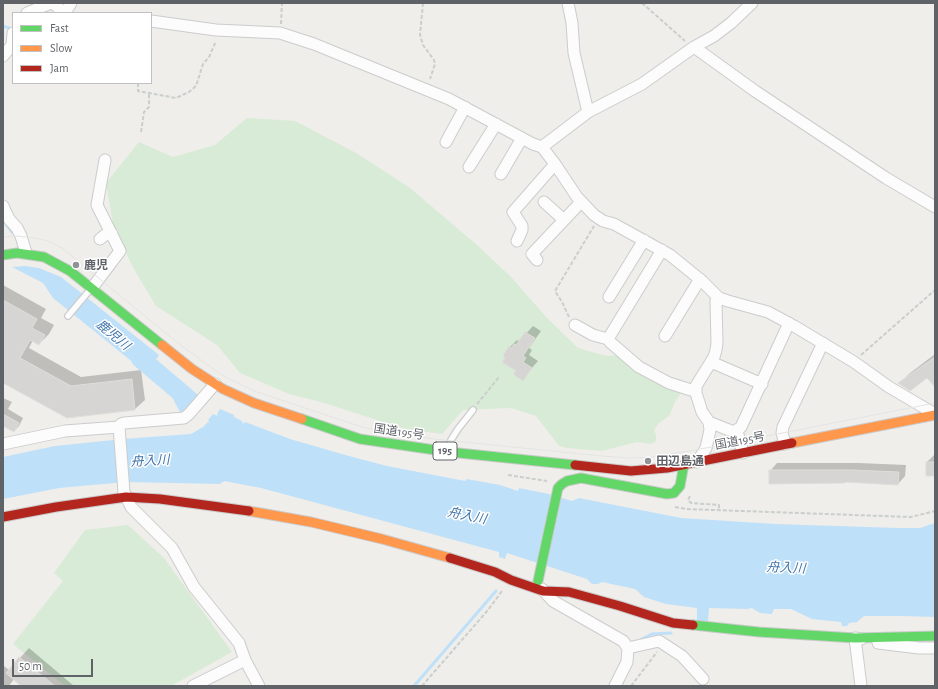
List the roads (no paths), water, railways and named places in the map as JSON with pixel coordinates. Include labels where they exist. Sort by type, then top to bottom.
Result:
[{"type":"main road","name":"国道195号","points":[[3,255],[26,253],[44,257],[70,271],[88,292],[215,384],[254,403],[360,439],[449,452],[631,471],[659,469],[697,462],[935,414]]},
{"type":"main road","points":[[540,586],[558,488],[567,481],[581,478],[667,494],[674,493],[680,486],[684,464]]},
{"type":"main road","points":[[3,517],[125,494],[257,512],[311,522],[430,552],[495,572],[511,580],[569,592],[620,606],[673,624],[759,632],[855,638],[935,636]]},
{"type":"street","points":[[30,12],[52,3],[63,12]]},
{"type":"street","points":[[65,12],[71,3]]},
{"type":"street","points":[[568,3],[572,23],[574,54],[588,112]]},
{"type":"street","points":[[542,147],[588,112],[642,84],[694,47],[714,36],[731,23],[752,3]]},
{"type":"street","points":[[152,21],[220,30],[280,33],[314,44],[465,107],[522,138],[542,147],[580,202],[587,209],[598,218],[614,224],[662,250],[700,279],[719,298],[768,312],[789,323],[854,362],[889,387],[935,414]]},
{"type":"street","points":[[3,56],[12,45],[9,33]]},
{"type":"street","points":[[694,47],[782,109],[886,178],[935,207]]},
{"type":"street","points":[[446,142],[465,107]]},
{"type":"street","points":[[469,167],[496,124]]},
{"type":"street","points":[[502,174],[522,138]]},
{"type":"street","points":[[88,292],[120,251],[97,205],[105,160]]},
{"type":"street","points":[[517,241],[522,230],[522,226],[514,212],[555,164]]},
{"type":"street","points":[[544,202],[564,220]]},
{"type":"street","points":[[538,260],[532,254],[580,202]]},
{"type":"street","points":[[3,206],[9,219],[17,228],[21,236],[26,253]]},
{"type":"street","points":[[100,239],[105,235],[112,234]]},
{"type":"street","points":[[610,297],[644,240]]},
{"type":"street","points":[[608,338],[662,250]]},
{"type":"street","points":[[665,336],[700,279]]},
{"type":"street","points":[[697,462],[706,448],[710,430],[709,422],[702,412],[696,390],[698,382],[714,357],[717,343],[716,301],[719,298]]},
{"type":"street","points":[[709,422],[734,432],[741,427],[789,323]]},
{"type":"street","points":[[575,326],[594,335],[608,338],[610,342],[639,367],[669,383],[691,390],[696,390]]},
{"type":"street","points":[[785,444],[782,433],[783,427],[822,343]]},
{"type":"street","points":[[711,362],[762,384]]},
{"type":"street","points":[[215,384],[193,410],[184,418],[120,424],[119,429],[125,494],[131,508],[172,548],[194,587],[239,643],[245,660],[259,686]]},
{"type":"street","points":[[3,444],[65,432],[119,429]]},
{"type":"street","points":[[737,431],[743,453]]},
{"type":"street","points":[[540,586],[553,601],[623,641],[628,648],[628,662],[615,686]]},
{"type":"street","points":[[861,686],[855,638],[904,647],[935,648]]},
{"type":"street","points":[[628,648],[659,641],[682,656],[703,679]]},
{"type":"street","points":[[193,686],[245,660]]},
{"type":"lane","points":[[68,316],[88,292]]},
{"type":"lane","points":[[449,452],[451,440],[473,410]]},
{"type":"water","points":[[25,266],[39,268],[61,277],[159,355],[151,367],[183,395],[189,387],[196,399],[188,410],[180,412],[172,397],[160,384],[53,298],[43,283],[12,267]]},
{"type":"water","name":"舟入川","points":[[220,409],[234,415],[234,417],[242,421],[243,424],[245,422],[290,439],[387,466],[465,481],[467,479],[500,485],[518,491],[519,488],[549,494],[572,501],[579,498],[681,518],[775,524],[920,528],[935,523],[935,617],[864,616],[857,622],[849,623],[847,626],[842,626],[841,622],[812,619],[791,609],[774,609],[772,614],[760,613],[752,608],[709,608],[708,622],[697,620],[697,608],[666,604],[644,597],[635,589],[602,582],[592,584],[587,579],[507,553],[505,559],[499,557],[499,552],[261,488],[224,481],[220,484],[126,482],[59,488],[3,499],[3,457],[55,446],[191,434],[203,427],[208,422],[210,423],[208,420],[213,414],[218,416],[217,414]]},
{"type":"waterway","points":[[3,26],[9,28]]},
{"type":"waterway","points":[[6,224],[12,232]]},
{"type":"waterway","name":"鹿児川","points":[[140,358],[193,403]]},
{"type":"waterway","points":[[414,686],[496,591]]},
{"type":"waterway","points":[[642,639],[652,634],[671,633]]},
{"type":"tram line","points":[[3,237],[16,236],[35,238],[48,241],[62,248],[179,344],[229,379],[257,392],[362,427],[382,431],[434,439],[601,456],[631,458],[652,457],[706,448],[935,403]]},
{"type":"place","name":"鹿児","points":[[76,265]]},
{"type":"place","name":"田辺島通","points":[[648,461]]}]
